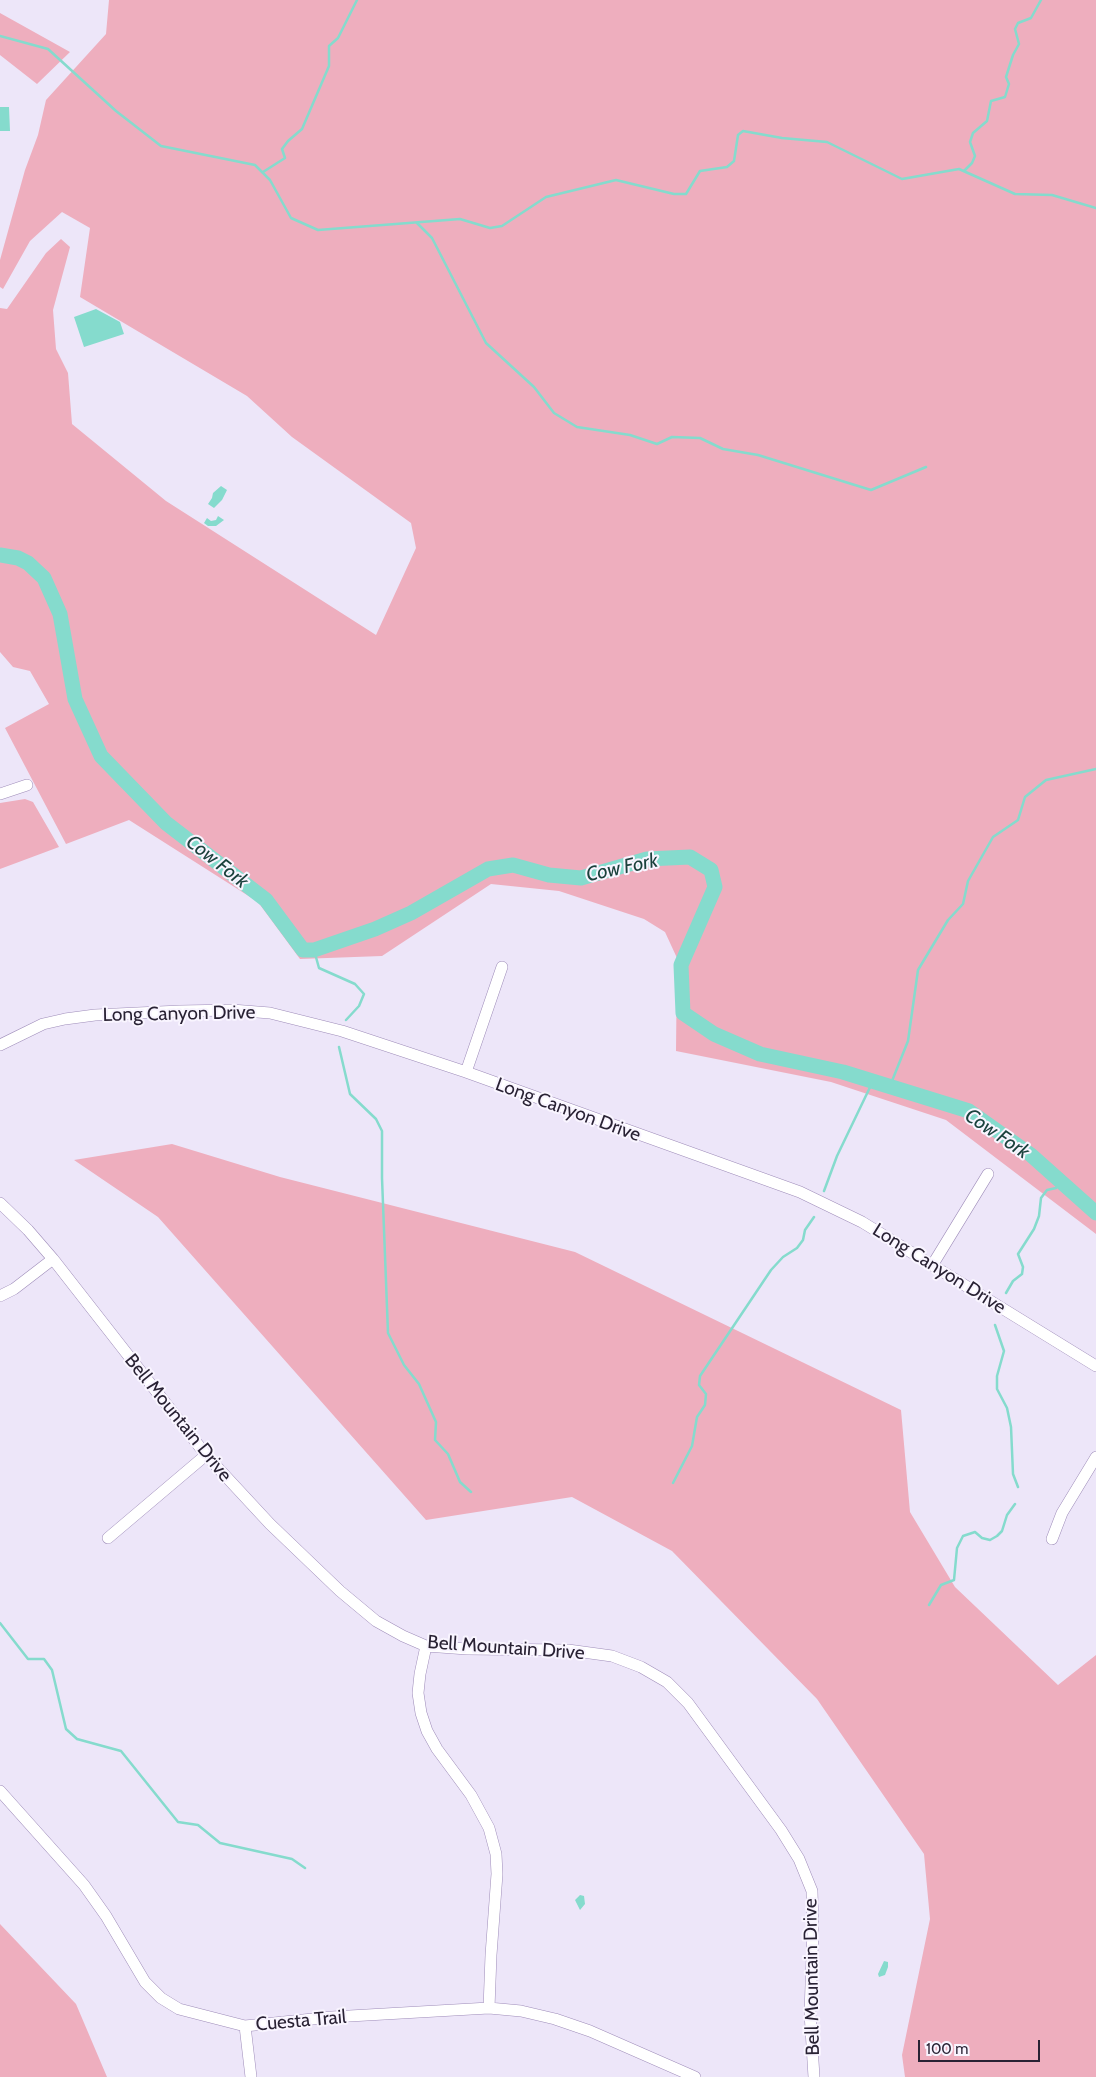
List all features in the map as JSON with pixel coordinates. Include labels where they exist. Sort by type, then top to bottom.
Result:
[{"type":"street","points":[[0,794],[27,785]]},
{"type":"street","points":[[466,1072],[502,967]]},
{"type":"street","name":"Long Canyon Drive","points":[[0,1045],[43,1024],[95,1014],[232,1010],[270,1013],[342,1031],[466,1072],[800,1192],[862,1222],[1096,1366]]},
{"type":"street","points":[[933,1264],[988,1174]]},
{"type":"street","name":"Bell Mountain Drive","points":[[0,1203],[28,1230],[53,1259],[206,1455],[270,1524],[340,1591],[376,1620],[403,1636],[426,1646],[467,1649],[568,1650],[612,1656],[641,1667],[667,1682],[688,1703],[781,1830],[800,1860],[812,1890],[813,1929],[810,2013],[814,2077]]},
{"type":"street","points":[[0,1296],[53,1259]]},
{"type":"street","points":[[108,1538],[206,1455]]},
{"type":"street","points":[[1052,1539],[1062,1513],[1096,1457]]},
{"type":"street","points":[[426,1646],[418,1693],[421,1713],[427,1731],[437,1749],[471,1795],[489,1828],[496,1854],[497,1874],[489,2008]]},
{"type":"street","name":"Cuesta Trail","points":[[0,1791],[84,1885],[106,1916],[145,1982],[161,1998],[180,2009],[245,2026],[332,2017],[489,2008],[521,2011],[555,2019],[590,2031],[696,2077]]},
{"type":"street","points":[[245,2026],[251,2077]]},
{"type":"shaded area","points":[[109,0],[1096,0],[1096,1234],[946,1120],[831,1082],[676,1051],[677,958],[665,932],[644,919],[559,891],[491,884],[382,956],[300,959],[258,902],[129,820],[66,844],[5,728],[49,704],[30,671],[13,667],[0,652],[0,308],[7,309],[46,253],[61,239],[70,247],[53,310],[56,349],[68,373],[72,424],[166,501],[376,635],[416,548],[411,523],[292,437],[247,396],[80,297],[90,228],[62,212],[30,241],[3,289],[0,287],[0,260],[25,170],[38,135],[46,100],[106,34]]},
{"type":"shaded area","points":[[0,13],[70,52],[37,84],[0,55]]},
{"type":"shaded area","points":[[0,107],[9,107],[10,131],[0,131]]},
{"type":"shaded area","points":[[96,309],[120,322],[124,334],[84,347],[74,317]]},
{"type":"shaded area","points":[[221,486],[227,490],[222,500],[214,508],[208,504],[213,493]]},
{"type":"shaded area","points":[[218,516],[224,520],[216,526],[208,526],[204,523],[207,518],[211,521],[216,520]]},
{"type":"shaded area","points":[[25,799],[33,802],[59,847],[0,869],[0,803]]},
{"type":"shaded area","points":[[172,1144],[280,1177],[575,1252],[901,1410],[910,1512],[955,1587],[1058,1685],[1096,1655],[1096,2077],[905,2077],[902,2055],[930,1919],[924,1854],[817,1699],[672,1551],[572,1497],[426,1520],[158,1217],[74,1160]]},
{"type":"shaded area","points":[[580,1895],[584,1896],[585,1904],[580,1910],[575,1900]]},
{"type":"shaded area","points":[[0,1924],[76,2004],[107,2077],[0,2077]]},
{"type":"shaded area","points":[[884,1961],[888,1962],[888,1967],[885,1975],[879,1977],[878,1974]]},
{"type":"waterway","points":[[263,172],[285,158],[282,149],[302,129],[329,66],[329,46],[338,38],[357,0]]},
{"type":"waterway","points":[[964,171],[972,163],[975,156],[970,142],[973,133],[987,121],[991,101],[1005,97],[1009,84],[1006,77],[1013,55],[1019,44],[1015,29],[1018,23],[1031,18],[1041,0]]},
{"type":"waterway","points":[[0,36],[48,49],[116,111],[161,146],[255,165],[270,180],[291,218],[318,230],[460,219],[490,228],[502,226],[546,197],[616,180],[674,194],[686,194],[700,171],[727,167],[734,161],[738,135],[743,131],[782,138],[827,142],[902,179],[959,169],[1015,194],[1052,195],[1096,208]]},
{"type":"waterway","points":[[417,223],[432,238],[486,343],[534,387],[554,413],[577,427],[630,435],[657,444],[672,437],[700,438],[723,449],[758,455],[871,490],[926,467]]},
{"type":"waterway","name":"Cow Fork","points":[[0,555],[18,558],[28,563],[44,578],[60,614],[75,699],[101,756],[166,823],[266,900],[303,950],[314,950],[375,929],[411,913],[488,869],[513,865],[549,875],[581,878],[647,859],[690,857],[711,870],[715,887],[681,965],[683,1013],[714,1034],[760,1054],[843,1072],[969,1111],[1031,1155],[1096,1213]]},
{"type":"waterway","points":[[890,1086],[908,1041],[918,970],[948,920],[963,904],[968,881],[993,837],[1018,820],[1025,797],[1046,780],[1096,769]]},
{"type":"waterway","points":[[314,950],[319,968],[355,984],[364,994],[359,1006],[346,1020]]},
{"type":"waterway","points":[[339,1047],[350,1094],[376,1119],[382,1131],[388,1333],[404,1365],[419,1384],[436,1422],[435,1440],[448,1454],[460,1482],[471,1492]]},
{"type":"waterway","points":[[824,1191],[837,1156],[873,1081]]},
{"type":"waterway","points":[[1006,1293],[1013,1281],[1022,1274],[1023,1267],[1018,1254],[1034,1229],[1039,1216],[1041,1198],[1047,1190],[1056,1188],[1061,1182]]},
{"type":"waterway","points":[[673,1483],[692,1446],[697,1417],[705,1405],[706,1394],[699,1385],[700,1376],[771,1270],[783,1257],[797,1248],[803,1240],[805,1230],[814,1217]]},
{"type":"waterway","points":[[995,1325],[1004,1351],[997,1376],[997,1389],[1007,1408],[1011,1427],[1013,1474],[1018,1487]]},
{"type":"waterway","points":[[929,1605],[941,1585],[954,1580],[957,1548],[963,1536],[975,1532],[982,1538],[990,1540],[997,1536],[1002,1531],[1007,1515],[1015,1504]]},
{"type":"waterway","points":[[0,1623],[28,1659],[44,1659],[52,1670],[66,1729],[77,1739],[121,1751],[178,1822],[198,1825],[220,1843],[292,1859],[305,1868]]}]
